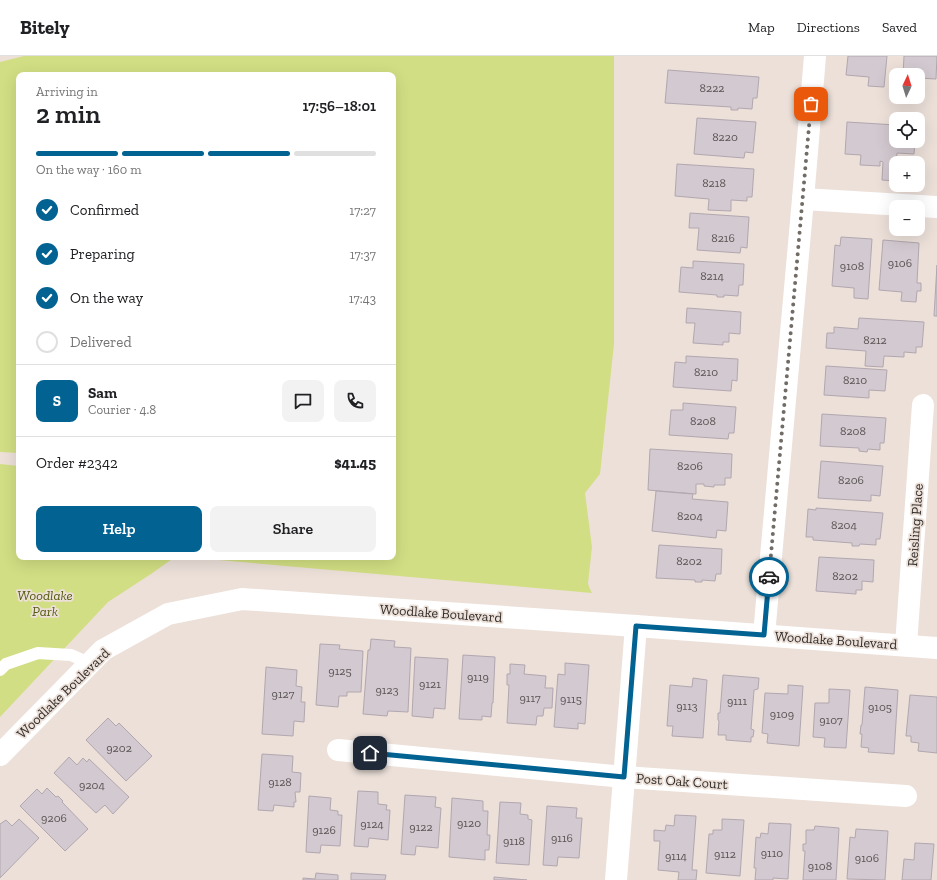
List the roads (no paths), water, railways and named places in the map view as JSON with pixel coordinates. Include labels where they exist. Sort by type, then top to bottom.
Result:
[{"type":"street","points":[[764,635],[804,199],[815,56]]},
{"type":"street","points":[[804,199],[937,207]]},
{"type":"street","name":"Reisling Place","points":[[906,645],[923,405]]},
{"type":"street","name":"Woodlake Boulevard","points":[[0,755],[103,650],[168,614],[242,599],[937,648]]},
{"type":"street","points":[[616,880],[636,626]]},
{"type":"street","name":"Post Oak Court","points":[[338,750],[624,777],[906,796]]},
{"type":"lane","points":[[0,670],[6,664],[38,653],[71,655],[89,663]]},
{"type":"park label","name":"Woodlake Park","points":[[45,604]]}]
